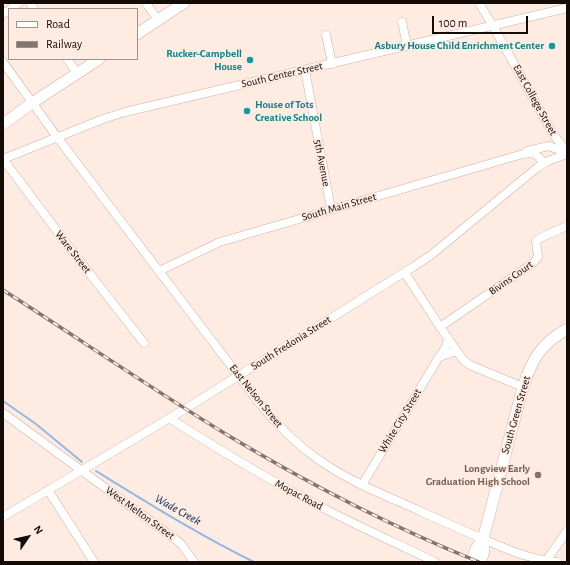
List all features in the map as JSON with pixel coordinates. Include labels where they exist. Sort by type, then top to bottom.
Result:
[{"type":"street","points":[[146,3],[158,20]]},
{"type":"street","points":[[138,33],[184,3]]},
{"type":"street","name":"East College Street","points":[[478,3],[493,26],[551,130],[567,153]]},
{"type":"street","name":"South Center Street","points":[[3,159],[103,119],[125,112],[567,8]]},
{"type":"street","points":[[402,22],[407,46]]},
{"type":"street","points":[[326,35],[332,64]]},
{"type":"street","points":[[68,60],[77,74]]},
{"type":"street","points":[[3,124],[98,60]]},
{"type":"street","name":"East Nelson Street","points":[[3,62],[57,137],[272,418],[291,437],[319,460],[362,485],[526,557],[557,562]]},
{"type":"street","name":"5th Avenue","points":[[305,70],[331,209]]},
{"type":"street","name":"South Main Street","points":[[159,270],[220,242],[523,154],[530,150],[547,146],[567,153]]},
{"type":"street","name":"South Fredonia Street","points":[[3,517],[169,418],[405,273],[431,255],[544,163],[567,153]]},
{"type":"street","points":[[523,154],[535,154],[544,163]]},
{"type":"street","name":"Ware Street","points":[[3,159],[144,343]]},
{"type":"street","name":"Bivins Court","points":[[440,327],[533,263],[538,257],[536,241],[567,226]]},
{"type":"street","points":[[405,273],[464,361],[470,365],[523,387]]},
{"type":"street","name":"South Green Street","points":[[480,562],[484,552],[483,539],[523,387],[531,367],[541,349],[553,338],[567,329]]},
{"type":"street","name":"White City Street","points":[[362,485],[446,347],[448,338]]},
{"type":"street","points":[[439,357],[457,351]]},
{"type":"street","name":"West Melton Street","points":[[3,413],[175,539],[182,545],[194,562]]},
{"type":"street","name":"Mopac Road","points":[[169,418],[230,457],[288,490],[328,511],[435,562]]},
{"type":"street","points":[[48,490],[94,562]]},
{"type":"street","points":[[546,561],[567,531]]},
{"type":"street","name":"South Green Street","points":[[471,562],[476,549],[483,539]]},
{"type":"waterway","name":"Wade Creek","points":[[3,401],[36,424],[82,462]]},
{"type":"waterway","name":"Wade Creek","points":[[96,471],[154,507],[254,562]]},
{"type":"railway","points":[[3,290],[172,400],[259,454],[351,504],[447,549],[479,562]]},
{"type":"place","name":"Asbury House Child Enrichment Center","points":[[552,46]]},
{"type":"place","name":"Rucker-Campbell House","points":[[250,60]]},
{"type":"place","name":"House of Tots Creative School","points":[[247,111]]},
{"type":"place","name":"Longview Early Graduation High School","points":[[538,475]]}]
